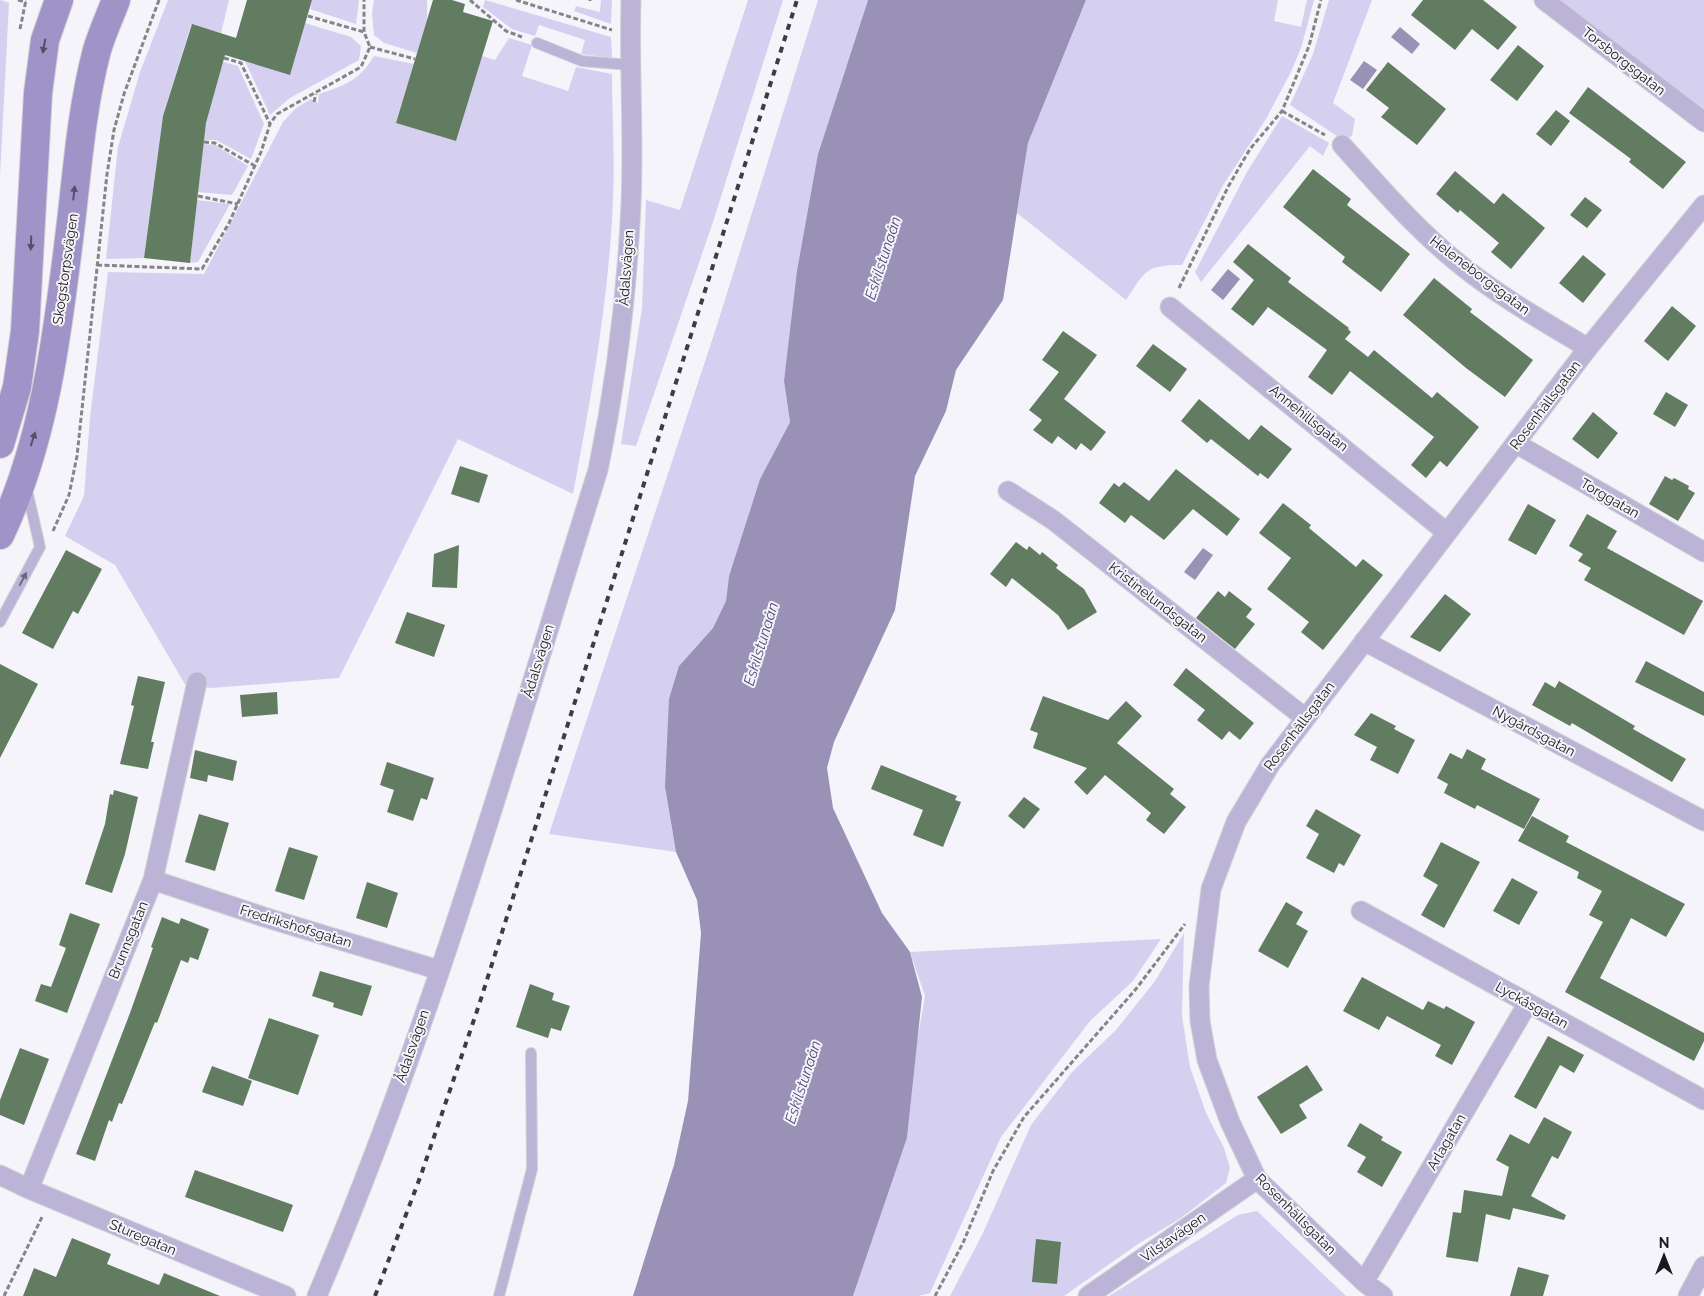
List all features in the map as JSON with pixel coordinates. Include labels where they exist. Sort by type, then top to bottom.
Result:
[{"type":"main road","points":[[0,444],[17,387],[25,331],[38,93],[45,40],[60,0]]},
{"type":"main road","name":"Skogstorpsvägen","points":[[0,535],[10,514],[38,424],[54,344],[86,105],[98,48],[116,0]]},
{"type":"street","name":"Ådalsvägen","points":[[317,1296],[359,1197],[439,970],[497,793],[600,462],[611,409],[624,306],[631,203],[631,0]]},
{"type":"street","name":"Torsborgsgatan","points":[[1544,0],[1704,122]]},
{"type":"street","name":"Heleneborgsgatan","points":[[1342,145],[1426,235],[1458,263],[1514,304],[1588,348]]},
{"type":"street","name":"Rosenhällsgatan","points":[[1383,1296],[1364,1282],[1257,1179],[1230,1122],[1207,1060],[1200,1021],[1199,986],[1211,889],[1236,822],[1260,778],[1588,348],[1704,205]]},
{"type":"street","name":"Annehillsgatan","points":[[1170,306],[1446,532]]},
{"type":"street","name":"Torggatan","points":[[1516,444],[1704,552]]},
{"type":"street","name":"Kristinelundsgatan","points":[[1008,491],[1053,520],[1304,718]]},
{"type":"street","name":"Nygårdsgatan","points":[[1364,641],[1704,821]]},
{"type":"street","name":"Brunnsgatan","points":[[29,1189],[153,880],[197,682]]},
{"type":"street","name":"Fredrikshofsgatan","points":[[153,880],[264,917],[439,970]]},
{"type":"street","name":"Lyckåsgatan","points":[[1361,911],[1704,1100]]},
{"type":"street","name":"Arlagatan","points":[[1364,1282],[1528,1003]]},
{"type":"street","name":"Sturegatan","points":[[0,1175],[50,1198],[286,1296]]},
{"type":"street","name":"Vilstavägen","points":[[1088,1296],[1257,1179]]},
{"type":"street","points":[[1688,1296],[1704,1266]]},
{"type":"lane","points":[[537,43],[582,61],[630,65]]},
{"type":"lane","points":[[0,622],[40,547],[23,473]]},
{"type":"lane","points":[[499,1296],[532,1169],[531,1053]]},
{"type":"path","points":[[18,0],[26,2]]},
{"type":"path","points":[[40,547],[64,511],[74,477],[107,174],[114,130],[124,94],[159,0]]},
{"type":"path","points":[[97,265],[202,269],[238,204],[255,166],[270,124],[277,114],[361,67],[370,47],[364,32],[364,0]]},
{"type":"path","points":[[470,0],[506,31],[537,43]]},
{"type":"path","points":[[516,0],[615,30]]},
{"type":"path","points":[[1170,306],[1228,187],[1250,149],[1282,111],[1309,46],[1322,0]]},
{"type":"path","points":[[308,16],[364,32]]},
{"type":"path","points":[[370,47],[415,59]]},
{"type":"path","points":[[224,58],[241,63],[270,124]]},
{"type":"path","points":[[314,102],[316,93]]},
{"type":"path","points":[[1282,111],[1342,145]]},
{"type":"path","points":[[204,142],[216,143],[255,166]]},
{"type":"path","points":[[198,196],[238,204]]},
{"type":"path","points":[[934,1296],[962,1243],[993,1170],[1024,1117],[1136,989],[1188,920]]},
{"type":"path","points":[[4,1296],[50,1198]]},
{"type":"shaded area","points":[[168,0],[229,0],[221,33],[191,25],[163,116],[144,258],[106,259],[118,147],[140,72]]},
{"type":"shaded area","points":[[312,0],[359,0],[356,24],[310,9]]},
{"type":"shaded area","points":[[374,0],[427,0],[427,20],[417,53],[384,43],[374,35],[372,13]]},
{"type":"shaded area","points":[[485,0],[611,37],[612,58],[581,54],[585,40],[539,25],[535,36],[512,29],[483,7]]},
{"type":"shaded area","points":[[601,0],[612,0],[611,24],[574,11],[576,6],[600,12]]},
{"type":"shaded area","points":[[748,0],[783,0],[713,222],[636,446],[621,444],[642,308],[646,200],[680,210]]},
{"type":"shaded area","points":[[818,0],[868,0],[818,154],[784,381],[790,422],[760,479],[729,576],[726,601],[713,628],[679,666],[665,787],[676,852],[549,834],[719,319]]},
{"type":"shaded area","points":[[1086,0],[1278,0],[1274,21],[1301,27],[1307,0],[1314,0],[1302,45],[1291,72],[1266,119],[1222,187],[1182,265],[1153,268],[1142,276],[1126,300],[1017,213],[1028,143]]},
{"type":"shaded area","points":[[1329,0],[1372,0],[1333,103],[1355,119],[1352,136],[1343,140],[1290,105],[1313,54]]},
{"type":"shaded area","points":[[1559,0],[1704,0],[1704,116]]},
{"type":"shaded area","points":[[0,1],[9,3],[0,176]]},
{"type":"shaded area","points":[[305,23],[351,37],[361,46],[359,60],[290,98],[270,115],[245,61],[290,74]]},
{"type":"shaded area","points":[[509,38],[532,45],[522,76],[568,91],[576,67],[612,74],[614,184],[608,274],[593,384],[573,494],[458,439],[339,678],[211,688],[186,686],[115,565],[65,536],[84,496],[90,417],[108,272],[204,274],[283,122],[296,108],[311,99],[318,103],[319,94],[351,81],[363,71],[374,56],[414,64],[396,123],[456,141],[482,56],[495,60]]},
{"type":"shaded area","points":[[223,62],[238,66],[264,124],[251,159],[216,140],[204,140],[206,123]]},
{"type":"shaded area","points":[[1282,116],[1329,143],[1323,156],[1310,146],[1201,282],[1195,272],[1247,172]]},
{"type":"shaded area","points":[[203,144],[215,145],[248,166],[232,195],[198,192]]},
{"type":"shaded area","points":[[197,200],[230,204],[198,262],[190,263]]},
{"type":"shaded area","points":[[1184,933],[1182,1016],[1190,1067],[1206,1113],[1224,1148],[1230,1168],[1226,1183],[1181,1218],[1138,1244],[1064,1296],[950,1296],[982,1235],[1031,1125],[1072,1072],[1116,1030],[1155,981]]},
{"type":"shaded area","points":[[1161,939],[1133,981],[1090,1021],[1001,1137],[930,1293],[918,1296],[853,1296],[907,1138],[917,1042],[925,996],[910,952]]},
{"type":"shaded area","points":[[1257,1211],[1346,1296],[1109,1296],[1238,1215]]},
{"type":"water","name":"Eskilstunaån","points":[[868,0],[1086,0],[1028,143],[1003,300],[956,370],[946,411],[915,476],[895,610],[834,742],[827,768],[833,808],[882,913],[910,952],[922,997],[907,1138],[853,1296],[633,1296],[674,1165],[688,1101],[701,933],[697,900],[676,852],[665,787],[669,699],[679,666],[713,628],[726,601],[729,576],[760,479],[790,422],[784,381],[797,271],[818,154]]},
{"type":"water","points":[[1400,27],[1420,44],[1412,54],[1391,37]]},
{"type":"water","points":[[1364,61],[1377,70],[1363,89],[1350,80]]},
{"type":"water","points":[[1228,269],[1240,279],[1223,300],[1211,290]]},
{"type":"water","points":[[1203,548],[1213,555],[1195,580],[1184,572]]},
{"type":"building","points":[[247,0],[312,0],[290,75],[225,55],[206,123],[190,263],[144,258],[163,116],[192,24],[236,38]]},
{"type":"building","points":[[433,0],[452,0],[465,4],[463,12],[493,21],[456,141],[396,123]]},
{"type":"building","points":[[1423,0],[1483,0],[1517,27],[1498,50],[1472,29],[1455,50],[1411,15]]},
{"type":"building","points":[[1518,45],[1544,66],[1517,101],[1490,80]]},
{"type":"building","points":[[1388,62],[1446,109],[1417,145],[1381,117],[1389,108],[1366,90]]},
{"type":"building","points":[[1588,87],[1686,162],[1663,189],[1629,162],[1631,159],[1569,113]]},
{"type":"building","points":[[1556,110],[1570,121],[1551,146],[1536,134]]},
{"type":"building","points":[[1313,169],[1351,199],[1347,205],[1410,254],[1381,292],[1342,262],[1345,257],[1283,207]]},
{"type":"building","points":[[1455,171],[1494,204],[1503,193],[1545,228],[1511,269],[1491,252],[1499,243],[1460,210],[1458,213],[1436,194]]},
{"type":"building","points":[[1585,197],[1602,210],[1587,228],[1570,215]]},
{"type":"building","points":[[1248,244],[1291,278],[1288,282],[1349,328],[1351,332],[1345,339],[1368,357],[1374,350],[1432,398],[1437,392],[1479,427],[1447,467],[1440,461],[1426,478],[1411,465],[1434,437],[1350,371],[1332,395],[1308,377],[1327,350],[1268,307],[1253,326],[1231,309],[1254,280],[1233,262]]},
{"type":"building","points":[[1583,255],[1606,274],[1583,303],[1559,283]]},
{"type":"building","points":[[1434,278],[1472,309],[1470,312],[1533,360],[1505,397],[1466,368],[1403,315]]},
{"type":"building","points":[[1672,306],[1696,326],[1668,361],[1644,341]]},
{"type":"building","points":[[1063,331],[1097,355],[1064,399],[1106,432],[1091,451],[1081,443],[1076,450],[1058,436],[1052,444],[1033,430],[1042,420],[1029,410],[1059,372],[1042,360]]},
{"type":"building","points":[[1153,344],[1187,369],[1170,392],[1136,366]]},
{"type":"building","points":[[1666,392],[1688,405],[1675,427],[1653,414]]},
{"type":"building","points":[[1199,399],[1249,440],[1261,425],[1292,449],[1268,479],[1260,473],[1258,476],[1211,439],[1207,443],[1181,421]]},
{"type":"building","points":[[1593,412],[1618,433],[1598,459],[1572,439]]},
{"type":"building","points":[[460,466],[488,475],[479,503],[451,494]]},
{"type":"building","points":[[1176,469],[1240,519],[1227,536],[1193,509],[1164,540],[1131,515],[1125,523],[1099,503],[1114,483],[1119,487],[1124,482],[1149,501]]},
{"type":"building","points":[[1665,476],[1672,480],[1674,478],[1689,486],[1688,489],[1695,493],[1678,521],[1649,504]]},
{"type":"building","points":[[1283,503],[1311,525],[1309,528],[1356,567],[1363,559],[1383,575],[1323,650],[1301,632],[1309,622],[1267,589],[1291,558],[1259,533]]},
{"type":"building","points":[[1528,504],[1556,520],[1536,555],[1508,540]]},
{"type":"building","points":[[1587,514],[1617,531],[1607,548],[1703,601],[1684,635],[1584,580],[1591,568],[1578,561],[1583,554],[1569,546]]},
{"type":"building","points":[[1016,542],[1027,550],[1029,546],[1040,555],[1042,552],[1058,565],[1056,568],[1084,589],[1097,612],[1068,630],[1058,615],[1012,578],[1006,587],[990,574]]},
{"type":"building","points":[[459,545],[457,588],[432,587],[434,554]]},
{"type":"building","points":[[66,550],[102,569],[78,614],[73,611],[53,649],[22,633]]},
{"type":"building","points":[[1218,591],[1225,597],[1229,591],[1252,609],[1246,617],[1255,624],[1235,649],[1196,618]]},
{"type":"building","points":[[1445,594],[1471,614],[1440,652],[1410,637]]},
{"type":"building","points":[[407,612],[445,625],[434,657],[395,643]]},
{"type":"building","points":[[1646,661],[1704,692],[1704,716],[1635,682]]},
{"type":"building","points":[[0,664],[38,684],[0,758]]},
{"type":"building","points":[[1186,668],[1254,723],[1240,740],[1229,731],[1222,740],[1197,720],[1205,710],[1173,685]]},
{"type":"building","points":[[138,676],[165,682],[151,742],[154,742],[148,769],[120,764],[134,706],[131,705]]},
{"type":"building","points":[[1559,681],[1635,726],[1633,729],[1686,759],[1672,782],[1572,723],[1570,726],[1532,705],[1545,682],[1555,688]]},
{"type":"building","points":[[277,692],[278,714],[242,717],[240,695]]},
{"type":"building","points":[[1043,696],[1108,720],[1126,701],[1142,716],[1117,743],[1174,789],[1170,794],[1186,807],[1164,834],[1146,820],[1151,813],[1105,775],[1087,795],[1074,782],[1087,768],[1033,748],[1038,733],[1030,730]]},
{"type":"building","points":[[1371,713],[1396,726],[1394,729],[1415,740],[1398,774],[1370,760],[1377,747],[1354,735]]},
{"type":"building","points":[[1467,749],[1486,759],[1481,769],[1540,799],[1524,829],[1477,805],[1475,809],[1444,793],[1448,784],[1437,778],[1450,753],[1462,759]]},
{"type":"building","points":[[195,750],[237,761],[233,781],[208,775],[207,782],[190,778]]},
{"type":"building","points":[[387,762],[434,778],[427,800],[421,798],[413,821],[387,812],[394,790],[380,785]]},
{"type":"building","points":[[881,765],[957,796],[955,800],[961,802],[943,847],[913,835],[923,810],[871,789]]},
{"type":"building","points":[[114,790],[138,797],[125,854],[112,893],[85,884],[105,824],[110,794],[113,795]]},
{"type":"building","points":[[1024,797],[1040,809],[1024,829],[1008,816]]},
{"type":"building","points":[[1316,809],[1361,835],[1344,866],[1339,863],[1334,873],[1306,858],[1319,834],[1306,826]]},
{"type":"building","points":[[199,814],[229,823],[215,871],[185,862]]},
{"type":"building","points":[[1532,816],[1569,836],[1566,842],[1685,904],[1666,937],[1631,918],[1600,978],[1704,1033],[1704,1041],[1694,1061],[1565,992],[1603,922],[1589,915],[1602,891],[1577,878],[1579,872],[1518,841]]},
{"type":"building","points":[[1441,842],[1480,862],[1444,928],[1421,915],[1438,885],[1423,876]]},
{"type":"building","points":[[289,847],[318,856],[304,900],[275,891]]},
{"type":"building","points":[[1512,878],[1538,892],[1519,925],[1493,911]]},
{"type":"building","points":[[367,882],[398,893],[387,928],[356,918]]},
{"type":"building","points":[[1286,902],[1303,912],[1296,924],[1308,931],[1288,968],[1258,951]]},
{"type":"building","points":[[70,913],[100,924],[67,1013],[35,1001],[41,984],[51,987],[66,948],[59,945]]},
{"type":"building","points":[[162,917],[179,924],[181,918],[209,929],[198,960],[190,957],[188,963],[181,960],[157,1023],[155,1022],[122,1104],[119,1103],[112,1122],[109,1120],[95,1161],[76,1154],[130,1013]]},
{"type":"building","points":[[320,971],[372,986],[362,1016],[333,1007],[334,1003],[312,996]]},
{"type":"building","points":[[1362,977],[1423,1010],[1428,1001],[1444,1009],[1446,1006],[1475,1022],[1452,1065],[1435,1056],[1441,1045],[1387,1016],[1379,1030],[1343,1011]]},
{"type":"building","points":[[530,984],[554,993],[552,1000],[570,1006],[561,1031],[551,1028],[548,1038],[516,1027]]},
{"type":"building","points":[[269,1018],[319,1035],[298,1095],[248,1078]]},
{"type":"building","points":[[1548,1036],[1584,1055],[1574,1073],[1560,1065],[1536,1109],[1514,1097]]},
{"type":"building","points":[[20,1048],[49,1059],[24,1125],[0,1115],[0,1100]]},
{"type":"building","points":[[1307,1065],[1323,1090],[1299,1105],[1307,1118],[1281,1134],[1257,1097]]},
{"type":"building","points":[[212,1066],[252,1081],[243,1106],[202,1092]]},
{"type":"building","points":[[1544,1117],[1572,1132],[1558,1159],[1552,1156],[1531,1196],[1566,1215],[1564,1220],[1513,1208],[1510,1220],[1486,1214],[1478,1262],[1446,1257],[1453,1212],[1461,1213],[1464,1190],[1502,1196],[1509,1167],[1496,1160],[1510,1134],[1529,1144]]},
{"type":"building","points":[[1360,1123],[1383,1137],[1381,1140],[1402,1152],[1382,1187],[1357,1172],[1366,1157],[1347,1146]]},
{"type":"building","points":[[195,1170],[293,1205],[283,1232],[185,1197]]},
{"type":"building","points":[[72,1238],[111,1254],[107,1264],[159,1285],[164,1273],[220,1296],[23,1296],[34,1268],[56,1277]]},
{"type":"building","points":[[1036,1239],[1061,1242],[1057,1284],[1032,1282]]},
{"type":"building","points":[[1518,1267],[1549,1275],[1543,1296],[1510,1296]]},
{"type":"railway","points":[[375,1296],[421,1175],[479,1005],[797,0]]}]
